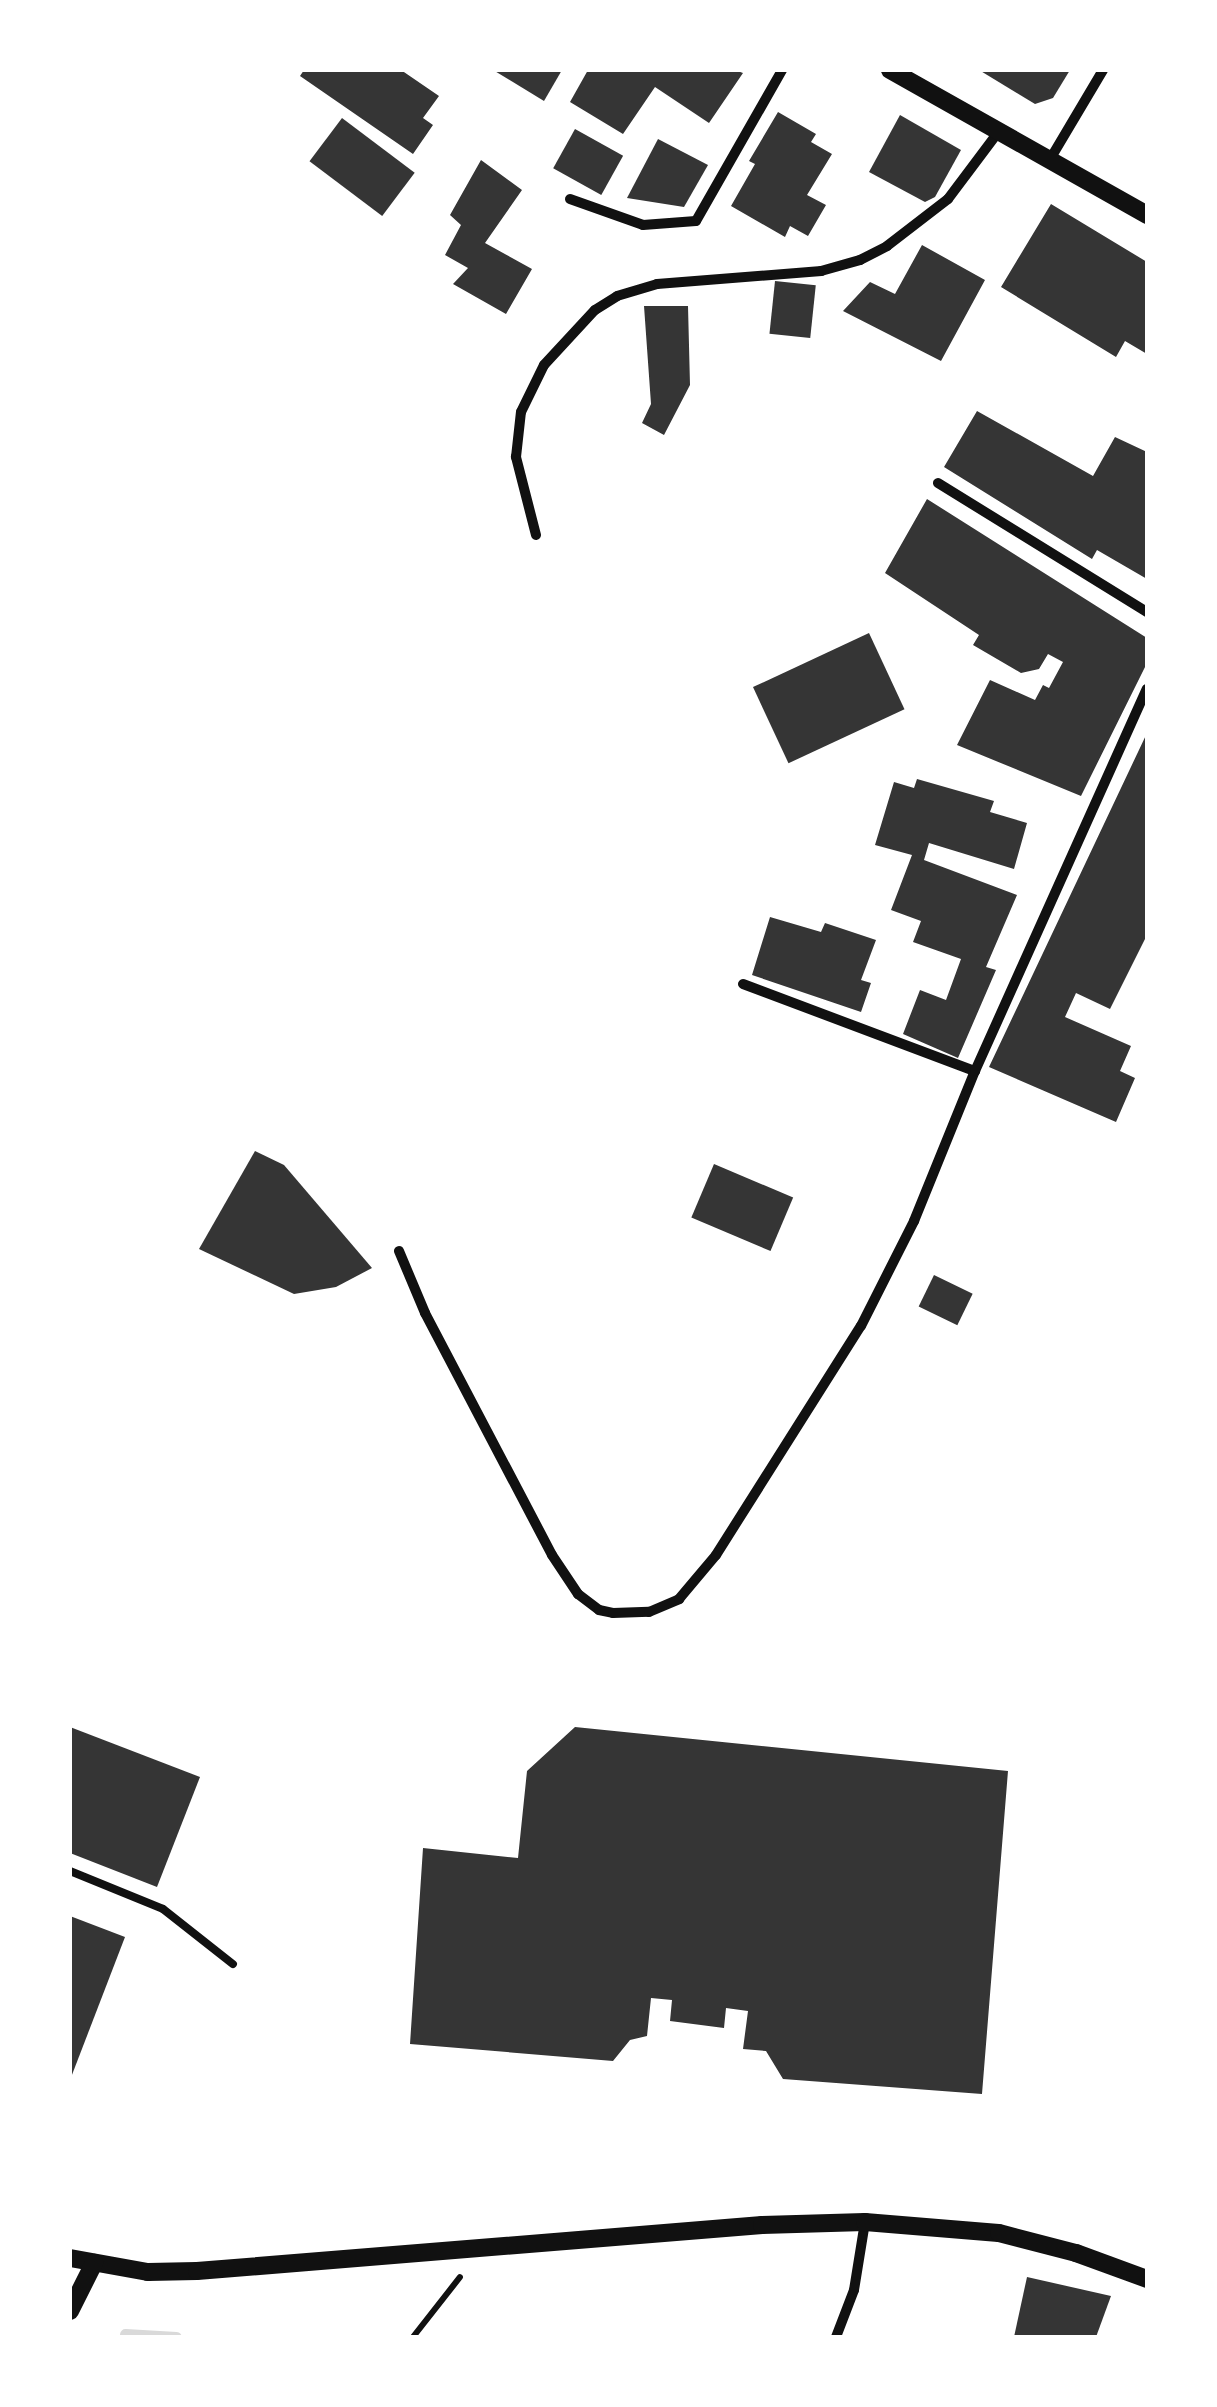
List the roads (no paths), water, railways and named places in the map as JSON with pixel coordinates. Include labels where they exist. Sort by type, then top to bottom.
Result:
[{"type":"street","points":[[570,199],[643,226],[696,220],[782,70]]},
{"type":"street","points":[[890,70],[1147,215]]},
{"type":"street","points":[[1049,161],[1103,70]]},
{"type":"street","points":[[536,535],[516,458],[521,412],[544,365],[595,310],[616,296],[657,284],[820,272],[860,260],[887,246],[948,199],[999,132]]},
{"type":"street","points":[[938,483],[1147,612]]},
{"type":"street","points":[[399,1251],[425,1313],[567,1579],[599,1610],[650,1612],[679,1599],[703,1573],[862,1326],[914,1221],[974,1071],[1147,689]]},
{"type":"street","points":[[743,984],[974,1071]]},
{"type":"street","points":[[836,2337],[854,2290],[866,2222]]},
{"type":"street","points":[[70,2258],[148,2272],[197,2271],[780,2224],[866,2222],[999,2234],[1076,2253],[1147,2280]]},
{"type":"street","points":[[70,2310],[94,2263]]},
{"type":"lane","points":[[70,1871],[164,1909],[232,1964]]},
{"type":"waterway","points":[[125,2334],[176,2337]]}]
